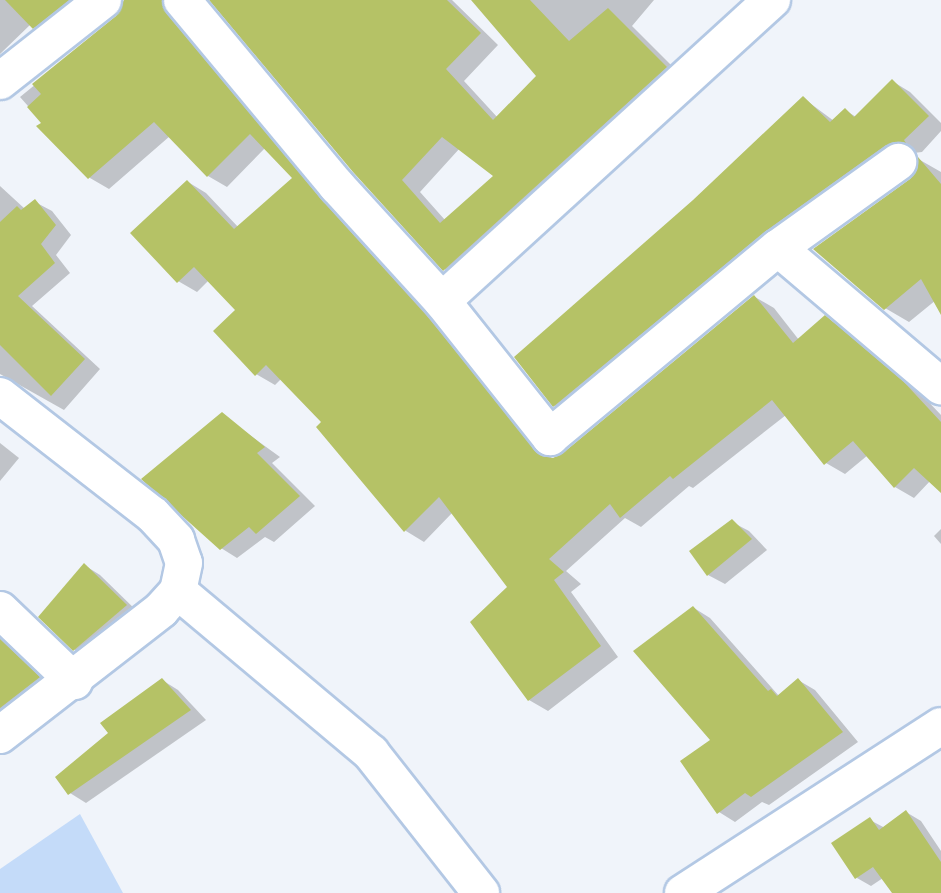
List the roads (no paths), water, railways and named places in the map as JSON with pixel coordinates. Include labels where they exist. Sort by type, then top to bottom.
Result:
[{"type":"street","points":[[0,81],[103,0]]},
{"type":"street","points":[[182,0],[337,186],[442,301],[550,437],[778,248],[898,162]]},
{"type":"street","points":[[442,301],[772,0]]},
{"type":"street","points":[[778,248],[941,386]]},
{"type":"street","points":[[0,396],[153,515],[176,540],[184,563],[178,591],[161,610],[74,681],[0,735]]},
{"type":"street","points":[[178,591],[371,753],[481,893]]},
{"type":"street","points":[[0,610],[74,681]]},
{"type":"street","points":[[683,893],[941,726]]}]
